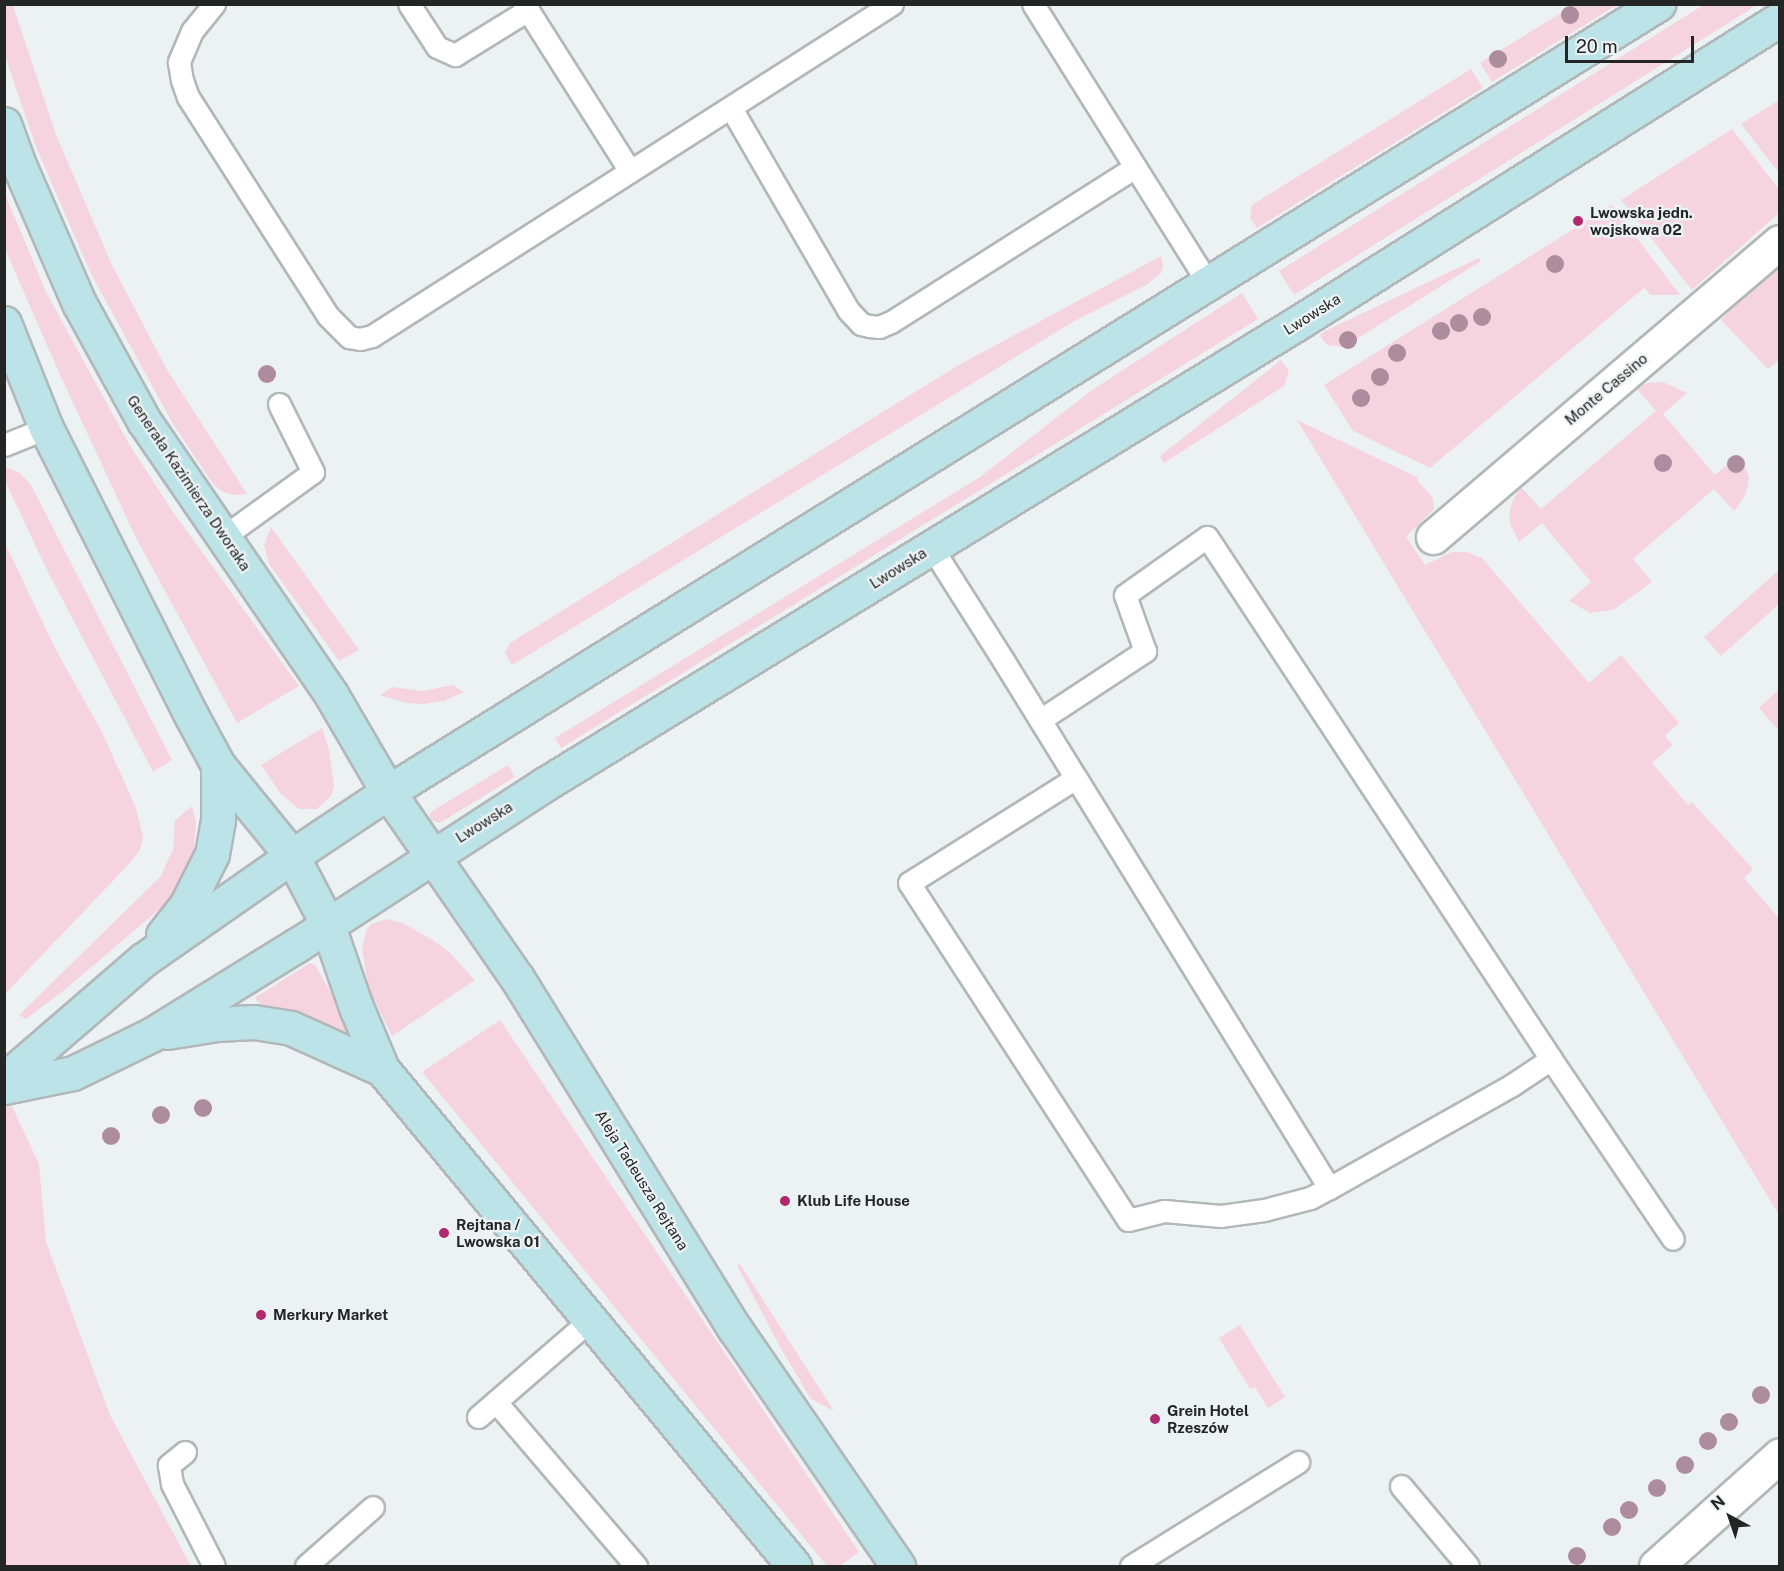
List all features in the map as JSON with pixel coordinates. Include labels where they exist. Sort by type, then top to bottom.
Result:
[{"type":"main road","points":[[4,1080],[143,960],[388,792],[1209,285],[1658,4]]},
{"type":"main road","name":"Lwowska","points":[[4,1087],[73,1073],[151,1035],[297,945],[430,856],[1296,324],[1779,19]]},
{"type":"main road","name":"Generała Kazimierza Dworaka","points":[[4,124],[19,165],[79,303],[144,421],[332,696],[388,792]]},
{"type":"main road","points":[[4,323],[46,428],[116,570],[218,765],[292,856],[327,923],[356,1007],[382,1069],[794,1566]]},
{"type":"main road","points":[[143,960],[186,906],[212,854],[218,820],[218,765]]},
{"type":"main road","name":"Aleja Tadeusza Rejtana","points":[[388,792],[430,856],[517,978],[735,1329],[898,1566]]},
{"type":"main road","points":[[151,1035],[217,1024],[254,1022],[291,1028],[382,1069]]},
{"type":"street","name":"Monte Cassino","points":[[1433,537],[1779,242]]},
{"type":"street","points":[[1656,1566],[1779,1455]]},
{"type":"lane","points":[[214,4],[192,31],[179,62],[188,98],[328,316],[350,337],[360,339],[372,336],[892,4]]},
{"type":"lane","points":[[408,4],[437,47],[454,55],[526,7],[630,171]]},
{"type":"lane","points":[[1033,4],[1209,285]]},
{"type":"lane","points":[[731,108],[848,310],[861,324],[869,326],[879,327],[891,322],[1136,167]]},
{"type":"lane","points":[[223,537],[313,472],[279,405]]},
{"type":"lane","points":[[4,445],[46,428]]},
{"type":"lane","points":[[1041,720],[1145,651],[1125,595],[1207,537],[1551,1059],[1673,1239]]},
{"type":"lane","points":[[932,548],[1041,720],[1329,1188]]},
{"type":"lane","points":[[1076,778],[909,883],[1128,1220],[1164,1211],[1221,1215],[1264,1210],[1310,1198],[1512,1085],[1551,1059]]},
{"type":"lane","points":[[478,1417],[590,1320]]},
{"type":"lane","points":[[496,1402],[636,1566]]},
{"type":"lane","points":[[185,1452],[169,1465],[172,1484],[214,1566]]},
{"type":"lane","points":[[1131,1566],[1298,1462]]},
{"type":"lane","points":[[1401,1486],[1468,1566]]},
{"type":"lane","points":[[306,1566],[373,1507]]},
{"type":"shaded area","points":[[1705,4],[1757,5],[1294,295],[1279,271]]},
{"type":"shaded area","points":[[4,5],[13,5],[57,137],[111,263],[166,368],[247,494],[234,495],[223,492],[213,484],[173,424],[91,274],[36,147],[10,71],[5,54]]},
{"type":"shaded area","points":[[1574,5],[1617,5],[1492,82],[1480,63]]},
{"type":"shaded area","points":[[1471,69],[1483,88],[1257,228],[1250,218],[1252,205]]},
{"type":"shaded area","points":[[1779,100],[1779,173],[1741,124]]},
{"type":"shaded area","points":[[1732,129],[1779,189],[1779,213],[1692,290],[1621,200]]},
{"type":"shaded area","points":[[5,194],[47,294],[129,444],[173,512],[299,686],[237,723],[136,538],[60,375],[5,249]]},
{"type":"shaded area","points":[[1612,205],[1680,295],[1651,295],[1644,288],[1430,468],[1353,431],[1324,385]]},
{"type":"shaded area","points":[[1161,256],[1163,267],[1161,273],[1148,284],[1071,323],[512,665],[505,653],[510,643],[957,366]]},
{"type":"shaded area","points":[[1479,258],[1481,261],[1344,347],[1327,345],[1320,335],[1325,331]]},
{"type":"shaded area","points":[[1779,261],[1779,360],[1768,369],[1721,320]]},
{"type":"shaded area","points":[[1242,293],[1258,319],[561,748],[555,738],[980,477],[1092,390]]},
{"type":"shaded area","points":[[1281,360],[1289,371],[1284,386],[1164,463],[1160,456]]},
{"type":"shaded area","points":[[1663,382],[1687,393],[1663,414],[1715,475],[1739,455],[1749,476],[1748,487],[1734,511],[1714,489],[1633,559],[1652,582],[1613,610],[1590,613],[1569,601],[1591,582],[1542,523],[1519,542],[1511,526],[1509,514],[1513,500],[1521,487],[1541,509],[1656,411],[1636,388],[1647,383]]},
{"type":"shaded area","points":[[1297,420],[1419,478],[1417,480],[1433,498],[1434,509],[1406,537],[1425,565],[1452,552],[1467,552],[1482,558],[1589,683],[1621,655],[1679,723],[1665,736],[1673,745],[1652,763],[1688,805],[1692,802],[1753,869],[1744,878],[1779,918],[1779,1215]]},
{"type":"shaded area","points":[[5,467],[19,472],[31,485],[172,760],[153,772],[47,570],[5,481]]},
{"type":"shaded area","points":[[271,527],[359,650],[339,661],[269,564],[264,545]]},
{"type":"shaded area","points":[[5,543],[56,650],[102,732],[136,808],[143,837],[140,850],[131,862],[5,994]]},
{"type":"shaded area","points":[[1779,570],[1779,604],[1721,656],[1704,637]]},
{"type":"shaded area","points":[[453,685],[464,692],[444,701],[424,704],[406,703],[380,695],[392,687],[422,691]]},
{"type":"shaded area","points":[[1779,689],[1779,731],[1759,708]]},
{"type":"shaded area","points":[[322,728],[329,750],[334,786],[331,796],[317,809],[299,809],[281,794],[261,765]]},
{"type":"shaded area","points":[[508,765],[515,777],[440,823],[431,820],[429,816],[432,811]]},
{"type":"shaded area","points":[[192,806],[196,822],[193,858],[188,874],[169,901],[67,988],[26,1019],[19,1015],[161,876],[173,849],[175,820]]},
{"type":"shaded area","points":[[386,919],[403,923],[434,941],[448,951],[475,980],[392,1036],[369,989],[362,949],[366,931],[371,924]]},
{"type":"shaded area","points":[[310,963],[315,965],[334,998],[346,1030],[343,1034],[307,1015],[262,1005],[256,1000],[256,997]]},
{"type":"shaded area","points":[[500,1020],[859,1552],[840,1566],[827,1566],[422,1072]]},
{"type":"shaded area","points":[[4,1089],[39,1164],[46,1242],[110,1415],[191,1566],[5,1566]]},
{"type":"shaded area","points":[[740,1264],[834,1411],[811,1399],[780,1347],[737,1265]]},
{"type":"shaded area","points":[[1240,1325],[1285,1397],[1268,1408],[1255,1387],[1250,1389],[1219,1338]]},
{"type":"place","name":"Lwowska jedn. wojskowa 02","points":[[1578,221]]},
{"type":"place","name":"Klub Life House","points":[[785,1201]]},
{"type":"place","name":"Rejtana / Lwowska 01","points":[[444,1233]]},
{"type":"place","name":"Merkury Market","points":[[261,1315]]},
{"type":"place","name":"Grein Hotel Rzeszów","points":[[1155,1419]]}]
